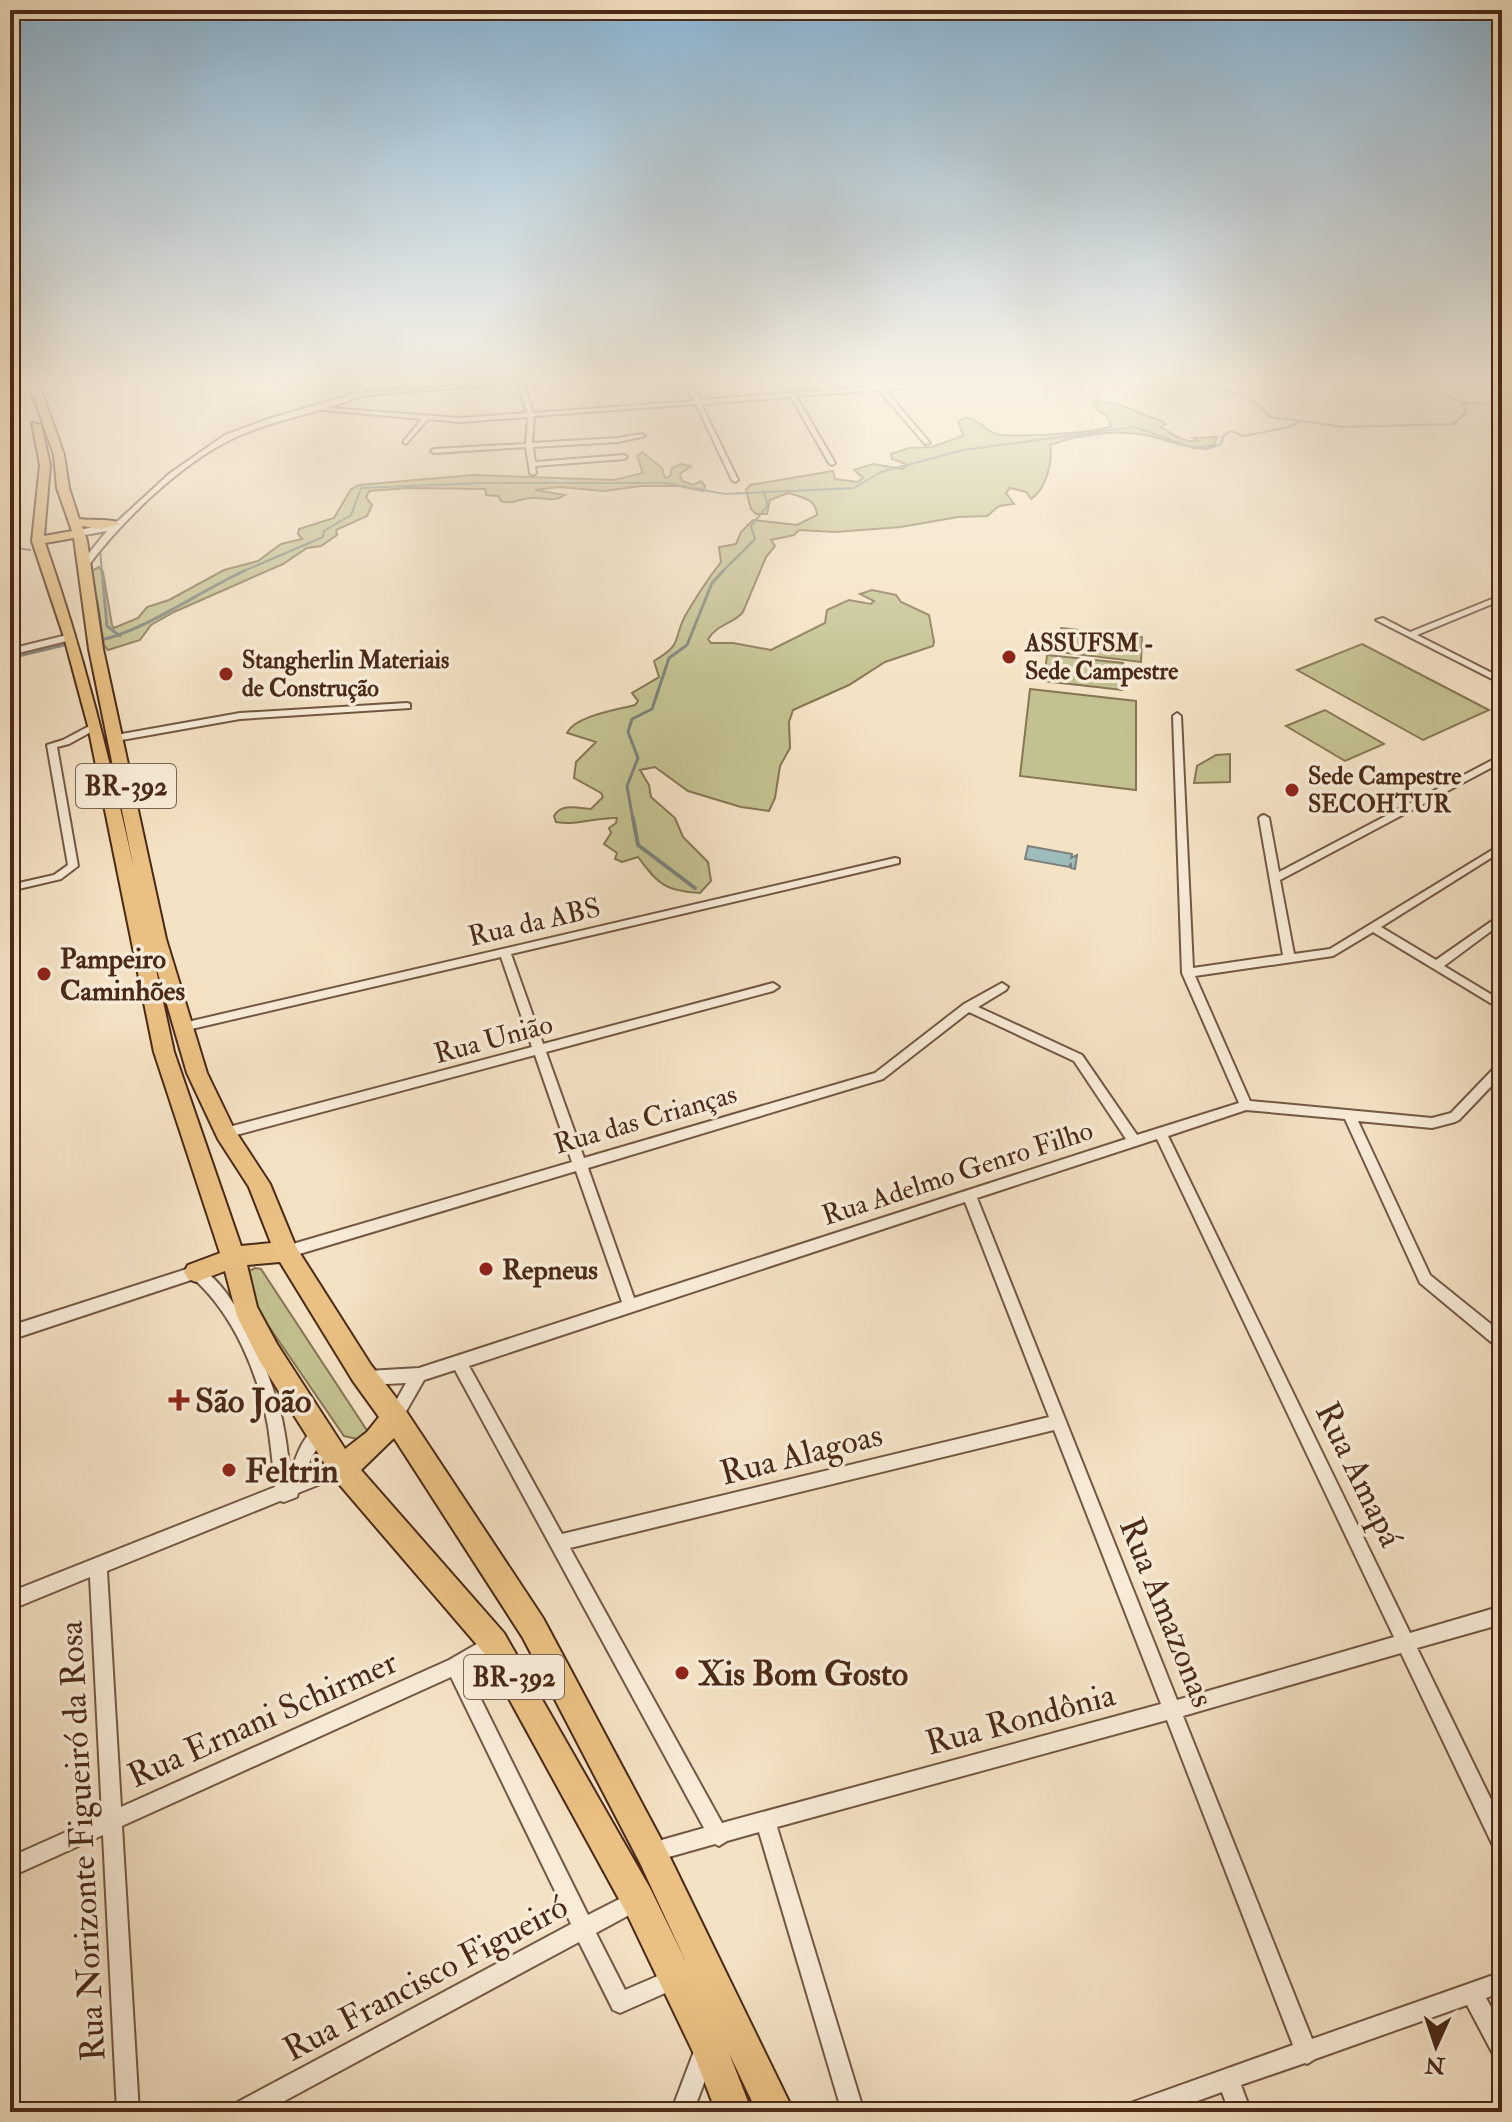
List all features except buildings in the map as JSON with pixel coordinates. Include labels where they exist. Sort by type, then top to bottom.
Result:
[{"type":"highway","name":"BR-392","points":[[43,483],[38,541],[71,637],[95,726],[108,743],[157,939],[197,1073],[225,1133],[259,1184],[289,1257],[362,1373],[395,1417],[533,1628],[651,1852],[776,2112]]},
{"type":"highway","name":"BR-392","points":[[62,483],[77,528],[86,571],[108,743],[164,1052],[224,1234],[219,1270],[342,1468],[494,1643],[638,1900],[708,2044],[734,2112]]},
{"type":"highway","points":[[38,541],[77,528],[118,522]]},
{"type":"highway","points":[[52,585],[70,585],[86,571]]},
{"type":"highway","points":[[219,1270],[245,1264],[260,1254],[289,1257]]},
{"type":"highway","points":[[342,1468],[376,1441],[395,1417]]},
{"type":"street","points":[[86,571],[118,522],[167,483]]},
{"type":"street","points":[[1410,635],[1502,597]]},
{"type":"street","points":[[1380,620],[1502,681]]},
{"type":"street","points":[[10,652],[71,637]]},
{"type":"street","points":[[10,888],[57,877],[73,866],[52,745],[66,742],[108,743],[240,716],[407,706]]},
{"type":"street","points":[[1177,716],[1188,973],[1246,1105]]},
{"type":"street","points":[[66,742],[95,726]]},
{"type":"street","points":[[1275,878],[1502,758]]},
{"type":"street","points":[[1264,818],[1289,959]]},
{"type":"street","points":[[1188,973],[1333,952],[1502,847]]},
{"type":"street","name":"Rua da ABS","points":[[183,1027],[895,861]]},
{"type":"street","points":[[1436,966],[1502,918]]},
{"type":"street","points":[[1373,927],[1502,1006]]},
{"type":"street","points":[[505,953],[630,1306]]},
{"type":"street","name":"Rua União","points":[[225,1133],[773,987]]},
{"type":"street","name":"Rua das Crianças","points":[[289,1257],[319,1244],[879,1076],[968,1007],[1002,987]]},
{"type":"street","points":[[968,1007],[1078,1058],[1134,1141]]},
{"type":"street","name":"Rua Adelmo Genro Filho","points":[[362,1373],[369,1379],[419,1375],[1246,1105],[1432,1123],[1455,1117],[1502,1067]]},
{"type":"street","points":[[1349,1115],[1425,1279],[1502,1342]]},
{"type":"street","name":"Rua Amapá","points":[[1160,1133],[1502,1843]]},
{"type":"street","name":"Rua Amazonas","points":[[969,1195],[1307,2053]]},
{"type":"street","points":[[10,1333],[219,1270]]},
{"type":"street","points":[[219,1270],[213,1285],[250,1349],[271,1408],[288,1492]]},
{"type":"street","points":[[459,1362],[719,1836]]},
{"type":"street","points":[[395,1417],[419,1375]]},
{"type":"street","name":"Rua Alagoas","points":[[558,1543],[1058,1422]]},
{"type":"street","points":[[288,1492],[305,1454],[319,1433]]},
{"type":"street","points":[[10,1601],[342,1468]]},
{"type":"street","name":"Rua Norizonte Figueiró da Rosa","points":[[98,1566],[128,2112]]},
{"type":"street","name":"Rua Rondônia","points":[[651,1852],[719,1836],[1172,1710],[1502,1615]]},
{"type":"street","name":"Rua Ernani Schirmer","points":[[10,1867],[455,1666],[494,1643]]},
{"type":"street","points":[[455,1666],[620,2003],[677,1978]]},
{"type":"street","points":[[766,1823],[853,2112]]},
{"type":"street","name":"Rua Francisco Figueiró","points":[[242,2112],[638,1900]]},
{"type":"street","points":[[1136,2112],[1502,1982]]},
{"type":"street","points":[[1472,1992],[1502,2048]]},
{"type":"street","points":[[682,2112],[708,2044]]},
{"type":"street","points":[[1228,2079],[1240,2112]]},
{"type":"shaded area","points":[[703,483],[705,486],[703,491],[680,486],[641,486],[604,491],[559,487],[535,490],[565,495],[557,499],[528,498],[510,502],[486,495],[485,489],[369,491],[366,497],[372,505],[367,516],[336,530],[337,535],[321,546],[307,548],[283,564],[174,612],[151,625],[140,640],[108,650],[104,645],[98,604],[88,573],[99,567],[103,572],[114,628],[138,618],[147,607],[169,600],[224,570],[258,561],[281,544],[302,539],[299,529],[334,518],[351,489],[359,485]]},
{"type":"shaded area","points":[[1044,483],[1031,499],[1026,492],[1010,488],[1006,493],[1014,504],[999,506],[987,516],[835,532],[799,530],[794,535],[771,540],[775,546],[766,557],[743,612],[712,633],[708,639],[711,643],[733,643],[771,650],[825,623],[827,610],[849,600],[871,604],[874,601],[860,594],[872,590],[896,595],[901,602],[929,615],[933,646],[885,662],[849,685],[793,710],[789,722],[790,748],[780,766],[775,798],[769,811],[741,807],[688,791],[655,767],[640,770],[649,785],[651,797],[675,818],[683,837],[708,862],[711,881],[700,893],[678,890],[663,884],[638,857],[622,862],[615,859],[617,853],[604,844],[611,833],[609,828],[617,818],[556,822],[554,816],[561,809],[591,809],[603,797],[574,778],[576,762],[596,742],[567,733],[587,718],[635,705],[638,701],[632,693],[659,677],[654,661],[674,645],[685,616],[721,562],[719,547],[736,544],[741,532],[753,520],[797,525],[817,515],[811,502],[788,493],[770,500],[767,514],[756,514],[751,509],[746,490],[750,485]]},
{"type":"shaded area","points":[[1061,628],[1142,637],[1141,662],[1058,652]]},
{"type":"shaded area","points":[[1362,644],[1489,710],[1423,740],[1297,670]]},
{"type":"shaded area","points":[[1047,655],[1123,663],[1122,690],[1044,681]]},
{"type":"shaded area","points":[[1030,689],[1136,701],[1136,790],[1020,776]]},
{"type":"shaded area","points":[[1325,710],[1384,744],[1345,761],[1286,726]]},
{"type":"shaded area","points":[[1230,754],[1230,782],[1194,783],[1197,766],[1216,755]]},
{"type":"shaded area","points":[[261,1269],[368,1432],[361,1440],[344,1436],[261,1315],[245,1281],[249,1271]]},
{"type":"water","points":[[1028,846],[1072,854],[1071,858],[1077,855],[1075,869],[1071,868],[1071,863],[1069,867],[1025,859]]},
{"type":"waterway","points":[[239,573],[323,537],[324,531],[351,515],[361,488],[481,483]]},
{"type":"waterway","points":[[666,483],[725,494],[763,492]]},
{"type":"waterway","points":[[763,492],[854,488],[862,483]]},
{"type":"waterway","points":[[723,571],[755,539],[751,526],[768,505],[763,492]]},
{"type":"waterway","points":[[10,547],[30,550]]},
{"type":"waterway","points":[[100,549],[102,573]]},
{"type":"waterway","points":[[102,571],[107,626],[118,635]]},
{"type":"waterway","points":[[118,635],[244,571]]},
{"type":"waterway","points":[[633,820],[627,786],[638,758],[628,732],[632,719],[652,709],[669,658],[687,645],[712,583],[723,571]]},
{"type":"waterway","points":[[101,640],[118,635]]},
{"type":"waterway","points":[[10,658],[64,645]]},
{"type":"waterway","points":[[633,818],[638,845],[695,888]]},
{"type":"place","name":"ASSUFSM - Sede Campestre","points":[[1009,657]]},
{"type":"place","name":"Stangherlin Materiais de Construção","points":[[226,674]]},
{"type":"place","name":"Sede Campestre SECOHTUR","points":[[1292,790]]},
{"type":"place","name":"Pampeiro Caminhões","points":[[44,974]]},
{"type":"place","name":"Repneus","points":[[486,1269]]},
{"type":"place","name":"São João","points":[[179,1400]]},
{"type":"place","name":"Feltrin","points":[[229,1470]]},
{"type":"place","name":"Xis Bom Gosto","points":[[682,1673]]}]
